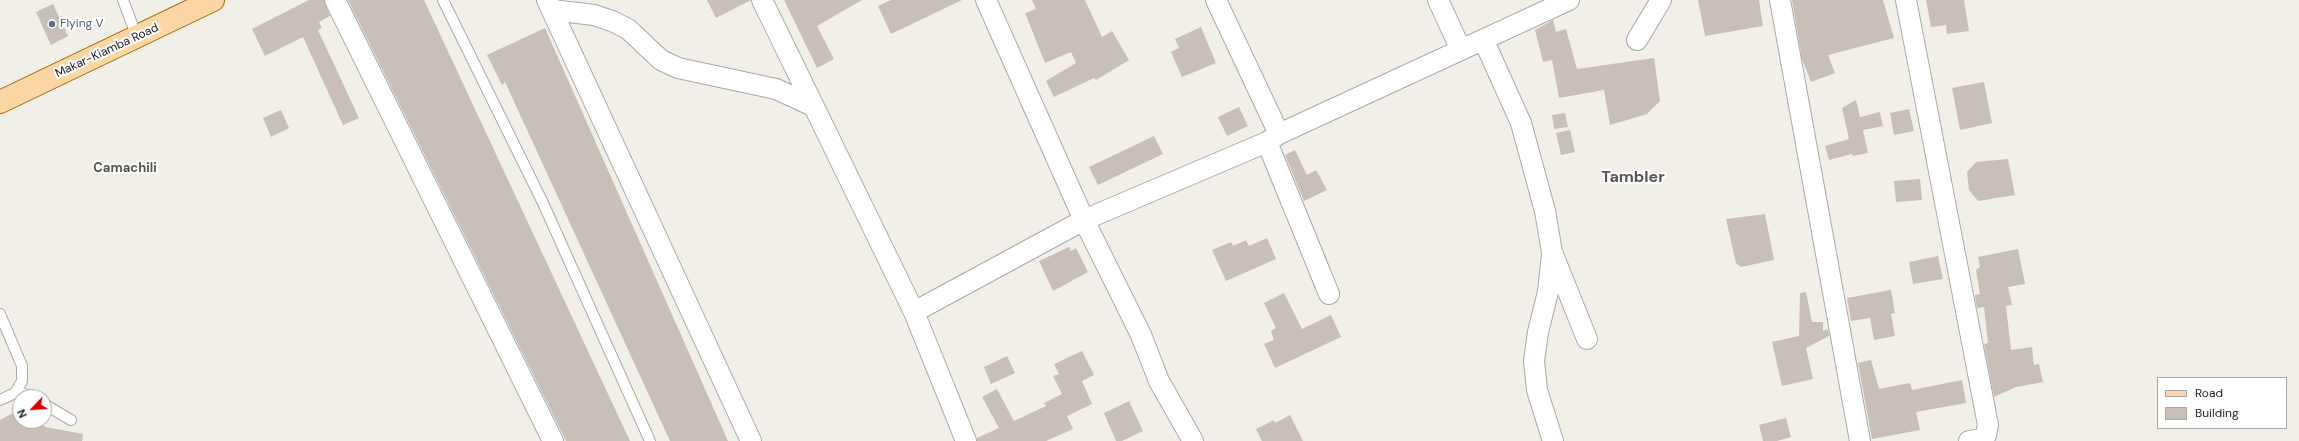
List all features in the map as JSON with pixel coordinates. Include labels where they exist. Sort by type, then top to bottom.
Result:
[{"type":"main road","name":"Makar-Kiamba Road","points":[[0,102],[213,0]]},
{"type":"street","points":[[335,0],[553,441]]},
{"type":"street","points":[[762,0],[914,312],[966,441]]},
{"type":"street","points":[[986,0],[1084,220],[1141,335],[1159,381],[1193,441]]},
{"type":"street","points":[[1216,0],[1273,138],[1328,294]]},
{"type":"street","points":[[1438,0],[1461,50]]},
{"type":"street","points":[[914,312],[1084,220],[1273,138],[1461,50],[1484,41],[1569,0]]},
{"type":"street","points":[[1637,40],[1661,0]]},
{"type":"street","points":[[1780,0],[1860,441]]},
{"type":"street","points":[[1906,0],[1988,425],[1986,435],[1981,439],[1967,441]]},
{"type":"street","points":[[550,5],[594,15],[612,21],[628,29],[661,60],[678,68],[776,89],[814,106]]},
{"type":"street","points":[[550,5],[750,441]]},
{"type":"street","points":[[1484,41],[1507,90],[1528,145],[1552,252],[1587,339]]},
{"type":"street","points":[[1552,252],[1548,292],[1538,332],[1534,361],[1537,390],[1553,441]]},
{"type":"lane","points":[[123,0],[137,37]]},
{"type":"lane","points":[[443,0],[543,203],[650,441]]},
{"type":"lane","points":[[0,314],[22,366],[22,381],[17,389]]},
{"type":"lane","points":[[1,396],[12,394]]},
{"type":"lane","points":[[52,409],[71,420]]},
{"type":"building","points":[[309,0],[324,0],[330,16],[319,22],[322,28],[318,30],[359,118],[343,125],[303,37],[265,56],[252,29]]},
{"type":"building","points":[[348,0],[424,0],[630,441],[566,441]]},
{"type":"building","points":[[707,0],[751,0],[716,18]]},
{"type":"building","points":[[784,0],[862,0],[817,26],[834,59],[817,68]]},
{"type":"building","points":[[891,0],[962,0],[891,34],[878,6]]},
{"type":"building","points":[[1032,0],[1085,0],[1102,37],[1112,31],[1129,60],[1096,80],[1094,78],[1054,97],[1046,81],[1076,63],[1071,52],[1045,63],[1025,13],[1036,9]]},
{"type":"building","points":[[1698,0],[1759,0],[1763,26],[1705,36]]},
{"type":"building","points":[[1792,0],[1883,0],[1894,38],[1828,55],[1835,73],[1811,82],[1802,59]]},
{"type":"building","points":[[1926,0],[1964,0],[1969,31],[1947,34],[1946,25],[1931,27]]},
{"type":"building","name":"Flying V","points":[[53,4],[68,36],[51,45],[36,12]]},
{"type":"building","points":[[1553,20],[1556,32],[1566,29],[1577,69],[1654,58],[1660,101],[1647,114],[1610,125],[1604,90],[1559,98],[1552,60],[1543,62],[1535,30]]},
{"type":"building","points":[[1201,27],[1216,63],[1182,77],[1171,52],[1179,48],[1175,39]]},
{"type":"building","points":[[545,28],[728,441],[670,441],[505,82],[502,85],[487,55]]},
{"type":"building","points":[[1984,82],[1992,123],[1960,130],[1952,88]]},
{"type":"building","points":[[1856,100],[1860,117],[1880,112],[1883,126],[1863,130],[1868,153],[1853,156],[1852,154],[1829,160],[1825,146],[1849,139],[1842,108]]},
{"type":"building","points":[[1239,107],[1248,126],[1227,136],[1218,117]]},
{"type":"building","points":[[1909,109],[1914,131],[1894,135],[1890,113]]},
{"type":"building","points":[[281,110],[289,128],[271,137],[263,118]]},
{"type":"building","points":[[1565,113],[1568,127],[1554,129],[1552,115]]},
{"type":"building","points":[[1570,130],[1575,152],[1561,155],[1556,133]]},
{"type":"building","points":[[1154,136],[1163,154],[1098,185],[1089,167]]},
{"type":"building","points":[[1295,150],[1307,175],[1316,170],[1327,190],[1304,201],[1285,155]]},
{"type":"building","points":[[2008,159],[2015,195],[1978,201],[1969,190],[1967,172],[1976,162]]},
{"type":"building","points":[[1920,179],[1922,200],[1896,202],[1894,181]]},
{"type":"building","points":[[1765,214],[1774,260],[1741,267],[1736,263],[1726,219]]},
{"type":"building","points":[[1267,238],[1276,259],[1226,281],[1212,250],[1231,242],[1233,246],[1246,240],[1249,246]]},
{"type":"building","points":[[1069,247],[1071,251],[1076,248],[1088,272],[1053,291],[1039,261]]},
{"type":"building","points":[[2018,249],[2025,284],[2008,287],[2012,305],[2006,306],[2011,350],[2032,347],[2034,365],[2039,364],[2043,382],[2016,387],[1994,397],[1984,344],[1988,343],[1984,307],[1977,308],[1975,295],[1980,294],[1976,270],[1980,267],[1978,257]]},
{"type":"building","points":[[1938,256],[1943,279],[1913,284],[1909,262]]},
{"type":"building","points":[[1891,290],[1895,313],[1891,314],[1895,336],[1874,340],[1870,318],[1851,321],[1847,298]]},
{"type":"building","points":[[1806,292],[1812,322],[1823,322],[1823,331],[1828,329],[1829,336],[1806,348],[1813,379],[1782,386],[1772,342],[1799,336],[1800,293]]},
{"type":"building","points":[[1284,293],[1302,329],[1331,315],[1341,337],[1275,368],[1264,344],[1274,340],[1271,331],[1276,328],[1264,303]]},
{"type":"building","points":[[1082,351],[1094,375],[1082,381],[1092,404],[1067,416],[1073,429],[1046,441],[977,441],[977,438],[999,428],[982,397],[997,389],[1014,421],[1046,406],[1044,403],[1062,394],[1053,376],[1059,374],[1054,364]]},
{"type":"building","points":[[1007,356],[1015,373],[991,384],[984,367]]},
{"type":"building","points":[[1871,360],[1879,389],[1910,383],[1912,390],[1962,380],[1966,403],[1916,412],[1920,430],[1872,439],[1858,363]]},
{"type":"building","points":[[1129,401],[1143,431],[1122,441],[1116,441],[1104,413]]},
{"type":"building","points":[[12,413],[12,429],[52,428],[83,434],[82,441],[0,441],[0,420]]},
{"type":"building","points":[[1290,415],[1303,441],[1262,441],[1256,429],[1274,420],[1275,423]]},
{"type":"building","points":[[1786,418],[1791,437],[1777,441],[1763,441],[1759,425]]},
{"type":"place","name":"Flying V","points":[[52,24]]},
{"type":"district","name":"Camachili","points":[[125,169]]},
{"type":"district","name":"Tambler","points":[[1633,178]]}]
